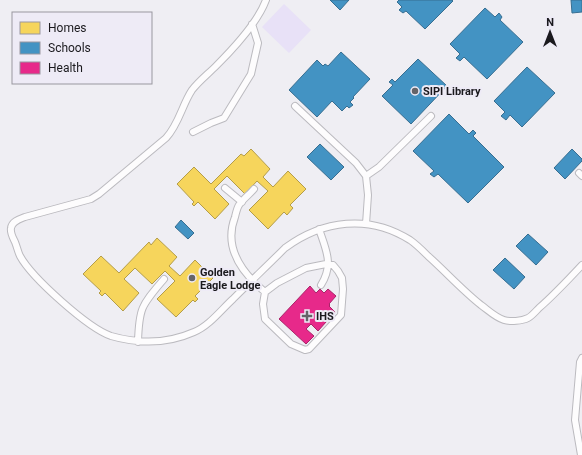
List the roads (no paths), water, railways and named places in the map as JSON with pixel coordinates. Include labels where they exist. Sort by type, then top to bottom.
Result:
[{"type":"street","points":[[266,0],[263,8],[252,24],[229,52],[187,97],[173,131],[166,138],[98,194],[84,201],[25,217],[15,222],[11,228],[20,256],[30,270],[60,300],[88,322],[109,335],[138,342],[168,340],[195,332],[213,318],[285,248],[297,239],[319,229],[344,224],[366,224],[394,231],[411,240],[492,314],[505,320],[517,321],[527,318],[550,299],[582,266]]},
{"type":"street","points":[[193,132],[224,118],[251,74],[258,43],[252,24]]},
{"type":"street","points":[[295,106],[356,163],[366,176],[368,195],[366,224]]},
{"type":"street","points":[[366,176],[379,167],[432,116]]},
{"type":"street","points":[[225,188],[242,202]]},
{"type":"street","points":[[254,190],[239,205],[231,226],[231,240],[235,254],[243,270],[251,281],[265,292]]},
{"type":"street","points":[[319,229],[328,256],[328,264],[321,285]]},
{"type":"street","points":[[315,265],[333,265],[342,278],[344,289],[341,315],[309,349],[305,350],[291,344],[266,319],[263,304],[265,292],[277,283],[306,268],[315,265]]},
{"type":"street","points":[[138,342],[141,309],[146,300],[164,279]]},
{"type":"street","points":[[581,455],[575,420],[580,362],[582,358]]},
{"type":"place","name":"SIPI Library","points":[[415,91]]},
{"type":"place","name":"Golden Eagle Lodge","points":[[192,278]]},
{"type":"place","name":"IHS","points":[[307,316]]}]
